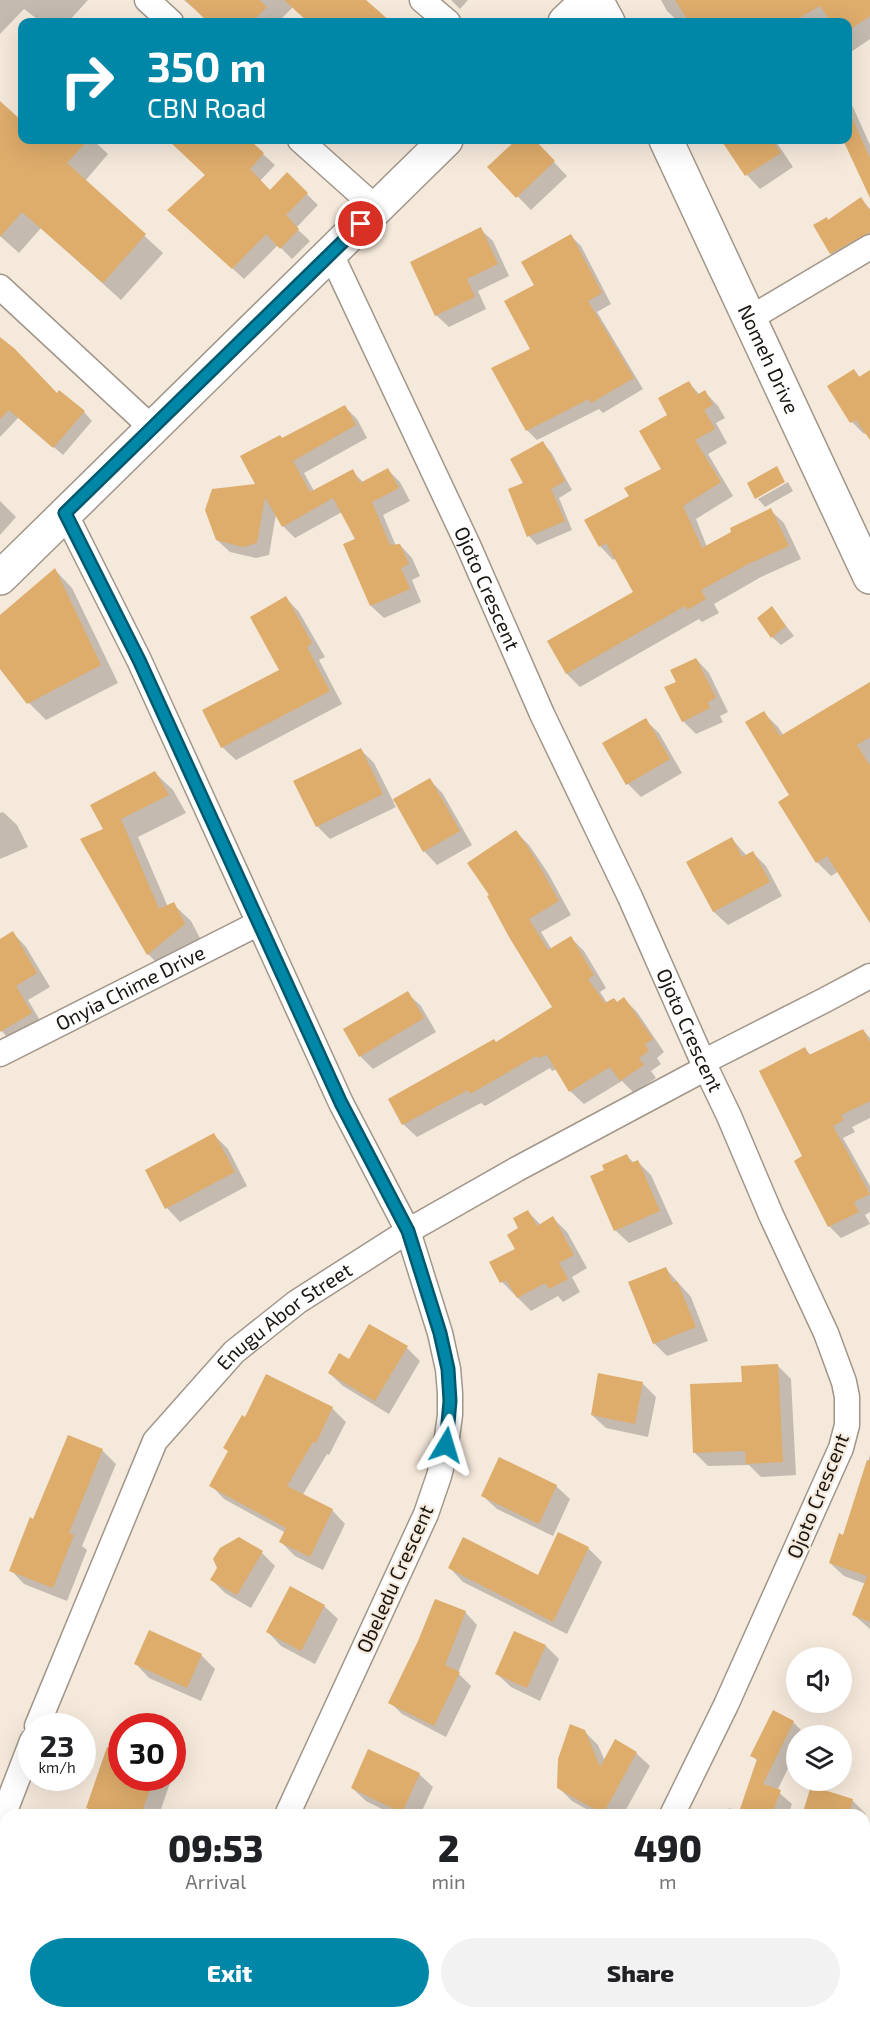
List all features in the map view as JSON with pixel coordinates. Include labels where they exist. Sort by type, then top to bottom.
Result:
[{"type":"main road","points":[[569,18],[588,0]]},
{"type":"main road","points":[[596,0],[606,18]]},
{"type":"main road","points":[[0,578],[442,144]]},
{"type":"main road","name":"Nomeh Drive","points":[[668,144],[870,577]]},
{"type":"street","points":[[147,0],[167,18]]},
{"type":"street","points":[[422,0],[442,18]]},
{"type":"street","points":[[304,144],[376,208]]},
{"type":"street","points":[[749,319],[870,247]]},
{"type":"street","name":"Ojoto Crescent","points":[[331,254],[630,897],[826,1334],[844,1382],[848,1410],[841,1448],[726,1705],[675,1809]]},
{"type":"street","points":[[0,287],[153,429]]},
{"type":"street","name":"Obeledu Crescent","points":[[65,513],[139,660],[341,1103],[408,1231],[440,1333],[448,1369],[450,1415],[443,1461],[423,1521],[290,1809]]},
{"type":"street","name":"Onyia Chime Drive","points":[[0,1054],[259,923]]},
{"type":"street","name":"Enugu Abor Street","points":[[42,1713],[159,1435],[249,1339],[297,1302],[408,1231],[704,1065],[870,976]]},
{"type":"street","points":[[6,1809],[18,1777]]},
{"type":"building","points":[[185,0],[259,0],[267,7],[256,18],[204,18]]},
{"type":"building","points":[[284,0],[366,0],[386,18],[304,18]]},
{"type":"building","points":[[675,0],[870,0],[870,16],[852,28],[852,18],[828,18],[820,6],[799,18],[686,18]]},
{"type":"building","points":[[0,101],[18,117],[18,144],[84,144],[67,163],[146,234],[103,283],[22,212],[0,237]]},
{"type":"building","points":[[852,118],[870,158],[870,198],[845,144],[852,144]]},
{"type":"building","points":[[172,144],[254,144],[264,153],[250,169],[270,190],[287,172],[308,193],[286,215],[299,229],[280,249],[266,234],[232,269],[167,210],[205,175]]},
{"type":"building","points":[[512,144],[539,144],[555,161],[516,198],[487,167]]},
{"type":"building","points":[[724,144],[775,144],[781,153],[745,176]]},
{"type":"building","points":[[861,197],[870,211],[870,232],[830,254],[813,225],[827,217],[828,220]]},
{"type":"building","points":[[481,227],[498,264],[467,279],[475,297],[435,316],[410,262]]},
{"type":"building","points":[[571,234],[602,293],[588,301],[634,378],[591,403],[589,399],[526,431],[491,368],[530,349],[504,301],[534,285],[521,262]]},
{"type":"building","points":[[0,337],[15,349],[57,393],[59,390],[85,411],[53,448],[9,410],[0,419]]},
{"type":"building","points":[[854,369],[859,377],[870,370],[870,440],[856,420],[850,423],[827,386]]},
{"type":"building","points":[[689,381],[697,395],[705,390],[713,405],[704,410],[715,429],[695,440],[721,482],[683,506],[702,548],[731,532],[730,528],[771,508],[789,546],[748,564],[701,590],[706,599],[687,610],[685,606],[566,674],[547,641],[633,592],[606,543],[599,547],[584,520],[629,496],[624,488],[661,469],[639,431],[667,415],[658,398]]},
{"type":"building","points":[[345,405],[356,425],[293,461],[310,492],[353,469],[360,483],[388,468],[399,488],[372,502],[390,545],[400,544],[409,564],[401,568],[410,589],[370,606],[343,544],[355,539],[333,498],[282,527],[265,497],[257,543],[243,547],[216,540],[205,510],[212,489],[255,484],[240,456],[280,435],[282,438]]},
{"type":"building","points":[[543,441],[565,481],[551,489],[565,521],[527,537],[508,489],[523,483],[510,459]]},
{"type":"building","points":[[777,466],[785,482],[755,499],[747,483]]},
{"type":"building","points":[[55,568],[101,665],[27,704],[0,669],[0,615]]},
{"type":"building","points":[[286,596],[312,643],[307,647],[330,691],[221,748],[202,710],[279,670],[250,617]]},
{"type":"building","points":[[772,606],[786,626],[771,638],[757,618]]},
{"type":"building","points":[[696,658],[716,698],[708,702],[710,708],[682,722],[664,687],[676,682],[670,670]]},
{"type":"building","points":[[870,682],[870,737],[857,745],[870,766],[870,923],[827,856],[816,863],[778,802],[789,795],[745,722],[764,711],[780,736]]},
{"type":"building","points":[[646,718],[670,759],[626,785],[602,743]]},
{"type":"building","points":[[361,748],[383,794],[316,827],[293,781]]},
{"type":"building","points":[[155,771],[169,795],[121,819],[159,909],[174,902],[185,924],[147,955],[80,839],[103,829],[90,805]]},
{"type":"building","points":[[430,778],[460,831],[423,852],[393,799]]},
{"type":"building","points":[[516,830],[559,901],[529,919],[548,950],[571,936],[594,975],[588,979],[605,1003],[614,998],[617,1002],[624,997],[653,1039],[645,1044],[649,1051],[639,1058],[644,1065],[620,1081],[610,1067],[569,1092],[547,1055],[538,1058],[536,1056],[470,1094],[468,1090],[402,1125],[388,1099],[494,1039],[496,1042],[552,1007],[509,937],[487,896],[489,895],[467,863]]},
{"type":"building","points":[[732,837],[742,857],[753,851],[770,882],[713,912],[686,862]]},
{"type":"building","points":[[13,931],[37,973],[16,986],[32,1013],[0,1032],[0,939]]},
{"type":"building","points":[[408,991],[424,1018],[359,1057],[343,1029]]},
{"type":"building","points":[[863,1029],[870,1043],[870,1101],[841,1115],[844,1120],[833,1126],[870,1194],[854,1202],[859,1212],[828,1227],[794,1161],[802,1156],[759,1071],[805,1047],[809,1055]]},
{"type":"building","points":[[214,1133],[235,1172],[165,1209],[145,1170]]},
{"type":"building","points":[[627,1154],[631,1163],[638,1160],[660,1211],[614,1231],[590,1176],[604,1170],[602,1165]]},
{"type":"building","points":[[528,1210],[537,1226],[553,1216],[574,1255],[559,1263],[568,1279],[549,1289],[545,1283],[517,1298],[506,1280],[500,1283],[489,1262],[515,1249],[507,1235],[518,1228],[513,1218]]},
{"type":"building","points":[[666,1267],[673,1283],[677,1281],[696,1327],[653,1344],[628,1282]]},
{"type":"building","points":[[369,1324],[408,1346],[375,1401],[328,1373],[339,1353],[349,1359]]},
{"type":"building","points":[[778,1364],[783,1462],[746,1464],[745,1451],[693,1453],[690,1384],[742,1382],[741,1366]]},
{"type":"building","points":[[598,1373],[643,1382],[635,1424],[591,1415]]},
{"type":"building","points":[[266,1374],[333,1407],[316,1443],[313,1442],[287,1486],[333,1509],[310,1557],[279,1542],[286,1528],[209,1486],[228,1451],[223,1448],[242,1415],[245,1417]]},
{"type":"building","points":[[68,1435],[103,1449],[69,1533],[74,1535],[53,1588],[9,1571],[30,1517],[33,1519]]},
{"type":"building","points":[[499,1457],[557,1485],[539,1524],[481,1496]]},
{"type":"building","points":[[867,1460],[870,1461],[870,1622],[852,1615],[867,1576],[829,1563],[839,1533],[843,1535]]},
{"type":"building","points":[[558,1532],[589,1547],[553,1622],[448,1568],[463,1537],[538,1575]]},
{"type":"building","points":[[239,1537],[263,1551],[237,1595],[210,1580],[217,1568],[213,1559],[220,1548]]},
{"type":"building","points":[[290,1586],[325,1605],[301,1651],[266,1632]]},
{"type":"building","points":[[435,1599],[466,1611],[445,1665],[460,1672],[434,1726],[388,1703],[418,1641]]},
{"type":"building","points":[[149,1630],[202,1654],[187,1688],[134,1664]]},
{"type":"building","points":[[514,1631],[546,1645],[527,1688],[495,1674]]},
{"type":"building","points":[[773,1710],[794,1721],[792,1725],[786,1725],[786,1737],[763,1784],[781,1790],[774,1809],[740,1809],[757,1759],[750,1756]]},
{"type":"building","points":[[570,1724],[585,1730],[600,1767],[615,1739],[637,1752],[606,1809],[594,1809],[557,1788],[558,1759]]},
{"type":"building","points":[[107,1747],[108,1791],[149,1791],[143,1809],[86,1808],[92,1791],[96,1791],[96,1779]]},
{"type":"building","points":[[368,1749],[420,1773],[404,1809],[394,1809],[351,1788]]},
{"type":"building","points":[[809,1791],[827,1791],[853,1799],[850,1809],[804,1809]]},
{"type":"route","points":[[361,224],[65,513],[139,660],[341,1103],[408,1231],[440,1333],[448,1369],[450,1415],[446,1445]]}]
